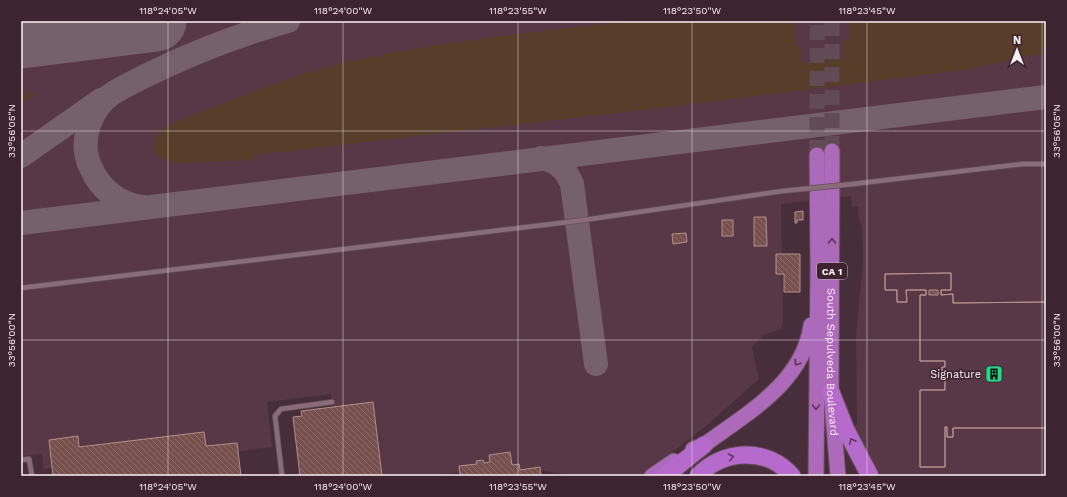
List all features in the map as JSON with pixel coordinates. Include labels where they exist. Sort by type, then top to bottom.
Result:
[{"type":"highway","name":"South Sepulveda Boulevard","points":[[832,151],[831,392],[838,476]]},
{"type":"highway","name":"South Sepulveda Boulevard","points":[[816,476],[818,266],[817,154]]},
{"type":"highway","points":[[665,476],[767,398],[792,372],[802,356],[809,335],[818,266]]},
{"type":"highway","points":[[831,392],[846,430],[870,476]]},
{"type":"highway","points":[[652,476],[686,452],[704,445]]},
{"type":"highway","points":[[698,476],[710,466],[722,459],[746,455],[760,457],[775,462],[792,476]]},
{"type":"lane","points":[[21,288],[577,221],[783,192],[1023,164],[1046,164]]},
{"type":"lane","points":[[282,476],[275,416],[281,409],[332,402]]},
{"type":"lane","points":[[21,460],[29,459],[32,476]]},
{"type":"shaded area","points":[[21,21],[1046,21],[1046,476],[881,476],[864,449],[854,428],[857,424],[856,335],[863,262],[862,229],[858,213],[859,206],[852,207],[851,196],[781,204],[783,322],[781,329],[763,335],[752,347],[759,379],[707,425],[641,476],[572,476],[539,470],[500,475],[499,466],[436,476],[341,476],[331,394],[267,402],[272,447],[55,475],[52,468],[44,469],[42,454],[21,456]]},
{"type":"shaded area","points":[[629,21],[795,21],[795,46],[801,46],[801,63],[843,59],[843,40],[850,40],[850,21],[1046,21],[1046,53],[965,70],[634,111],[255,155],[254,160],[177,163],[161,158],[156,154],[154,149],[154,143],[161,131],[168,125],[258,90],[328,67],[385,54],[454,42]]},
{"type":"shaded area","points":[[36,93],[21,104],[21,94]]},
{"type":"building","points":[[803,211],[803,220],[797,220],[797,223],[795,223],[795,212]]},
{"type":"building","points":[[754,217],[766,217],[767,246],[754,246]]},
{"type":"building","points":[[722,220],[733,220],[733,236],[722,236]]},
{"type":"building","points":[[686,233],[687,242],[673,244],[672,234]]},
{"type":"building","points":[[776,254],[800,254],[800,292],[784,292],[784,274],[776,274]]},
{"type":"building","name":"Signature","points":[[951,273],[951,290],[941,290],[941,295],[953,294],[953,303],[1046,302],[1046,428],[953,428],[953,437],[947,437],[947,427],[945,427],[945,467],[920,467],[920,390],[945,390],[945,380],[942,380],[942,367],[945,367],[945,361],[920,361],[920,295],[926,295],[926,290],[906,290],[907,302],[897,302],[897,290],[885,290],[885,274]],"holes":[[[929,290],[938,290],[938,295],[929,295]]]},
{"type":"building","name":"Signature","points":[[951,273],[951,290],[941,290],[941,295],[953,294],[953,303],[1046,302],[1046,428],[953,428],[953,437],[947,437],[947,427],[945,427],[945,467],[920,467],[920,390],[945,390],[945,380],[942,380],[942,367],[945,367],[945,361],[920,361],[920,295],[926,295],[926,290],[906,290],[907,302],[897,302],[897,290],[885,290],[885,274]]},
{"type":"building","points":[[373,402],[382,476],[300,476],[293,417],[302,416],[301,411]]},
{"type":"building","points":[[204,432],[206,446],[237,443],[241,476],[53,476],[49,440],[78,436],[79,447]]},
{"type":"building","points":[[510,452],[512,465],[519,464],[520,470],[540,467],[541,476],[460,476],[459,466],[477,464],[476,461],[483,460],[484,463],[490,462],[489,455]]},
{"type":"taxiway","points":[[142,207],[126,203],[111,194],[100,183],[91,168],[86,151],[87,132],[93,115],[98,107],[108,96],[118,90],[196,53],[269,26],[288,21]]},
{"type":"taxiway","points":[[21,34],[92,29]]},
{"type":"taxiway","points":[[21,223],[1046,97]]},
{"type":"taxiway","points":[[21,156],[101,100]]},
{"type":"taxiway","points":[[541,158],[552,161],[560,166],[567,174],[572,184],[596,364]]},
{"type":"runway","points":[[21,38],[156,21]]},
{"type":"tunnel","points":[[817,21],[817,155]]},
{"type":"tunnel","points":[[832,21],[832,151]]},
{"type":"place","name":"Signature","points":[[994,374]]}]
